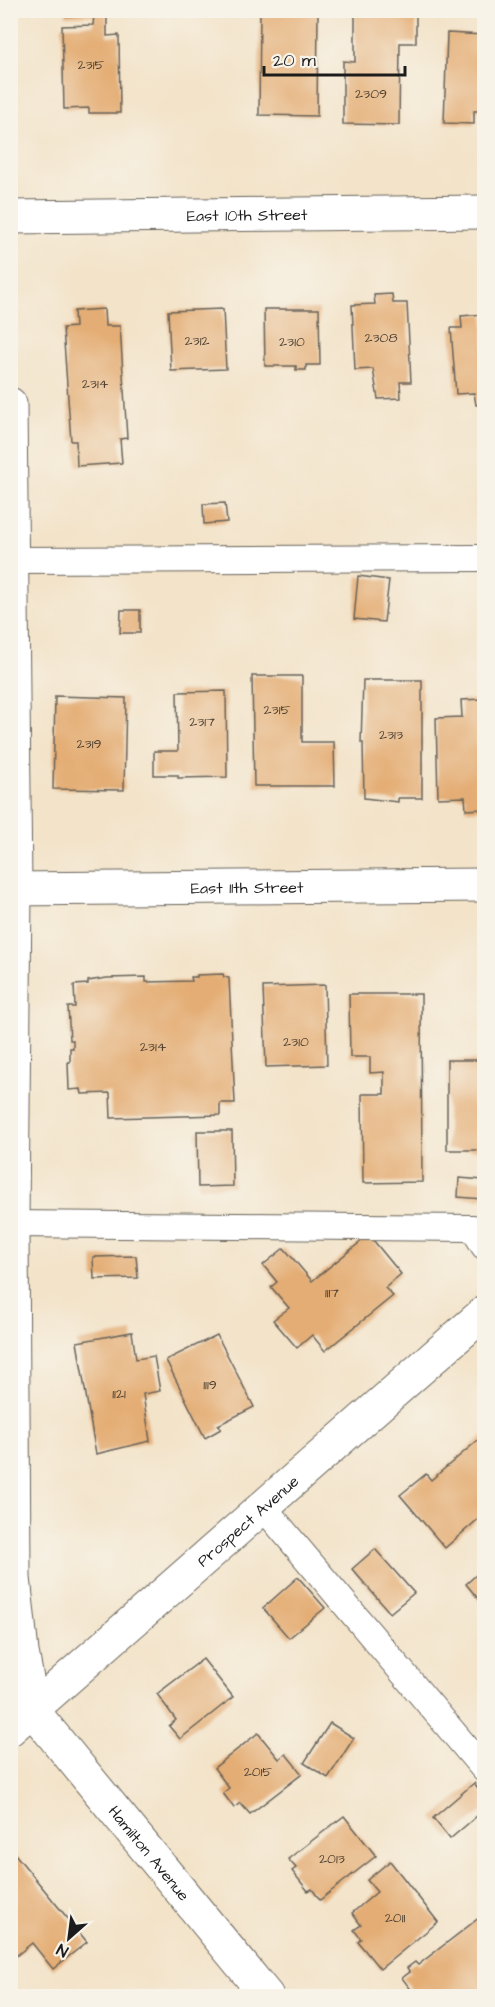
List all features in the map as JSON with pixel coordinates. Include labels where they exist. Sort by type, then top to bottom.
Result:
[{"type":"street","name":"East 10th Street","points":[[10,217],[484,212]]},
{"type":"street","points":[[10,404],[13,889],[12,1578],[22,1652],[22,1720]]},
{"type":"street","name":"East 11th Street","points":[[13,889],[484,885]]},
{"type":"street","name":"Prospect Avenue","points":[[22,1720],[484,1313]]},
{"type":"street","name":"Hamilton Avenue","points":[[22,1720],[267,1996]]},
{"type":"lane","points":[[12,560],[484,558]]},
{"type":"lane","points":[[11,1224],[472,1228],[484,1246]]},
{"type":"lane","points":[[264,1508],[484,1769]]},
{"type":"building","points":[[66,10],[107,10],[107,36],[119,35],[120,113],[89,113],[89,108],[64,109],[62,26],[93,25],[94,15],[66,16]]},
{"type":"building","points":[[260,10],[318,10],[317,116],[259,115]]},
{"type":"building","points":[[355,10],[416,10],[416,43],[400,43],[399,125],[343,124],[343,61],[355,62]]},
{"type":"building","points":[[447,33],[484,35],[484,111],[474,111],[474,124],[444,123]]},
{"type":"building","points":[[392,294],[393,303],[407,303],[411,382],[400,382],[401,398],[378,399],[373,369],[355,370],[352,305],[375,304],[374,295]]},
{"type":"building","points":[[104,309],[105,326],[120,326],[127,438],[120,439],[122,463],[77,466],[76,441],[71,441],[63,328],[75,327],[74,311]]},
{"type":"building","points":[[223,309],[226,369],[171,371],[168,311]]},
{"type":"building","points":[[264,309],[319,309],[320,365],[306,365],[306,370],[296,370],[296,366],[265,366]]},
{"type":"building","points":[[484,314],[484,404],[476,405],[474,393],[456,394],[451,328],[462,328],[461,316]]},
{"type":"building","points":[[225,503],[227,522],[204,524],[203,504]]},
{"type":"building","points":[[358,576],[389,580],[384,622],[354,619]]},
{"type":"building","points":[[121,610],[140,610],[140,633],[120,633]]},
{"type":"building","points":[[252,676],[302,676],[302,742],[334,742],[335,786],[254,786]]},
{"type":"building","points":[[363,680],[422,680],[422,798],[398,798],[398,802],[364,798],[363,743],[361,743]]},
{"type":"building","points":[[226,691],[227,777],[178,778],[178,775],[154,775],[154,751],[178,751],[177,692]]},
{"type":"building","points":[[55,696],[126,698],[124,790],[53,789]]},
{"type":"building","points":[[484,699],[484,809],[466,810],[465,797],[438,798],[436,718],[462,717],[461,700]]},
{"type":"building","points":[[223,974],[224,977],[229,978],[235,1103],[220,1103],[220,1115],[111,1118],[110,1093],[82,1094],[81,1089],[69,1090],[68,1062],[70,1062],[70,1048],[73,1048],[73,1040],[70,1040],[68,1007],[75,1007],[74,985],[88,984],[88,981],[107,978],[146,977],[146,982],[192,981],[191,977],[197,977],[197,975]]},
{"type":"building","points":[[325,985],[327,1065],[266,1067],[263,987]]},
{"type":"building","points":[[349,994],[421,994],[422,1182],[363,1183],[362,1094],[384,1094],[384,1072],[370,1073],[370,1057],[350,1057]]},
{"type":"building","points":[[447,1060],[484,1060],[484,1150],[447,1150]]},
{"type":"building","points":[[197,1131],[232,1131],[233,1186],[198,1187]]},
{"type":"building","points":[[459,1178],[484,1180],[482,1199],[458,1197]]},
{"type":"building","points":[[369,1235],[401,1274],[385,1288],[393,1296],[325,1351],[312,1335],[297,1348],[273,1320],[289,1308],[271,1287],[277,1282],[263,1265],[284,1248],[312,1281]]},
{"type":"building","points":[[136,1256],[138,1278],[94,1279],[93,1257]]},
{"type":"building","points":[[132,1332],[136,1359],[154,1356],[160,1391],[143,1394],[150,1441],[96,1454],[77,1342]]},
{"type":"building","points":[[217,1335],[254,1407],[218,1425],[221,1429],[205,1438],[166,1360]]},
{"type":"building","points":[[484,1435],[484,1514],[445,1548],[400,1495],[426,1474],[431,1480]]},
{"type":"building","points":[[375,1549],[414,1593],[390,1613],[352,1569]]},
{"type":"building","points":[[484,1568],[484,1606],[466,1584]]},
{"type":"building","points":[[298,1577],[325,1608],[289,1638],[263,1608]]},
{"type":"building","points":[[203,1659],[233,1697],[180,1739],[169,1726],[176,1720],[157,1694]]},
{"type":"building","points":[[330,1723],[354,1738],[328,1778],[304,1763]]},
{"type":"building","points":[[258,1733],[279,1759],[286,1754],[302,1774],[250,1814],[240,1803],[234,1808],[223,1793],[229,1788],[214,1768]]},
{"type":"building","points":[[474,1783],[484,1796],[484,1810],[450,1839],[433,1818]]},
{"type":"building","points":[[344,1816],[376,1856],[320,1900],[312,1889],[308,1891],[292,1871],[296,1868],[288,1859]]},
{"type":"building","points":[[10,1848],[87,1942],[53,1969],[32,1943],[10,1961]]},
{"type":"building","points":[[390,1861],[438,1922],[380,1969],[358,1942],[361,1939],[354,1930],[361,1925],[352,1913],[377,1892],[367,1880]]},
{"type":"building","points":[[484,1914],[484,1996],[416,1996],[402,1978],[410,1972],[407,1968],[415,1962],[418,1965]]}]
